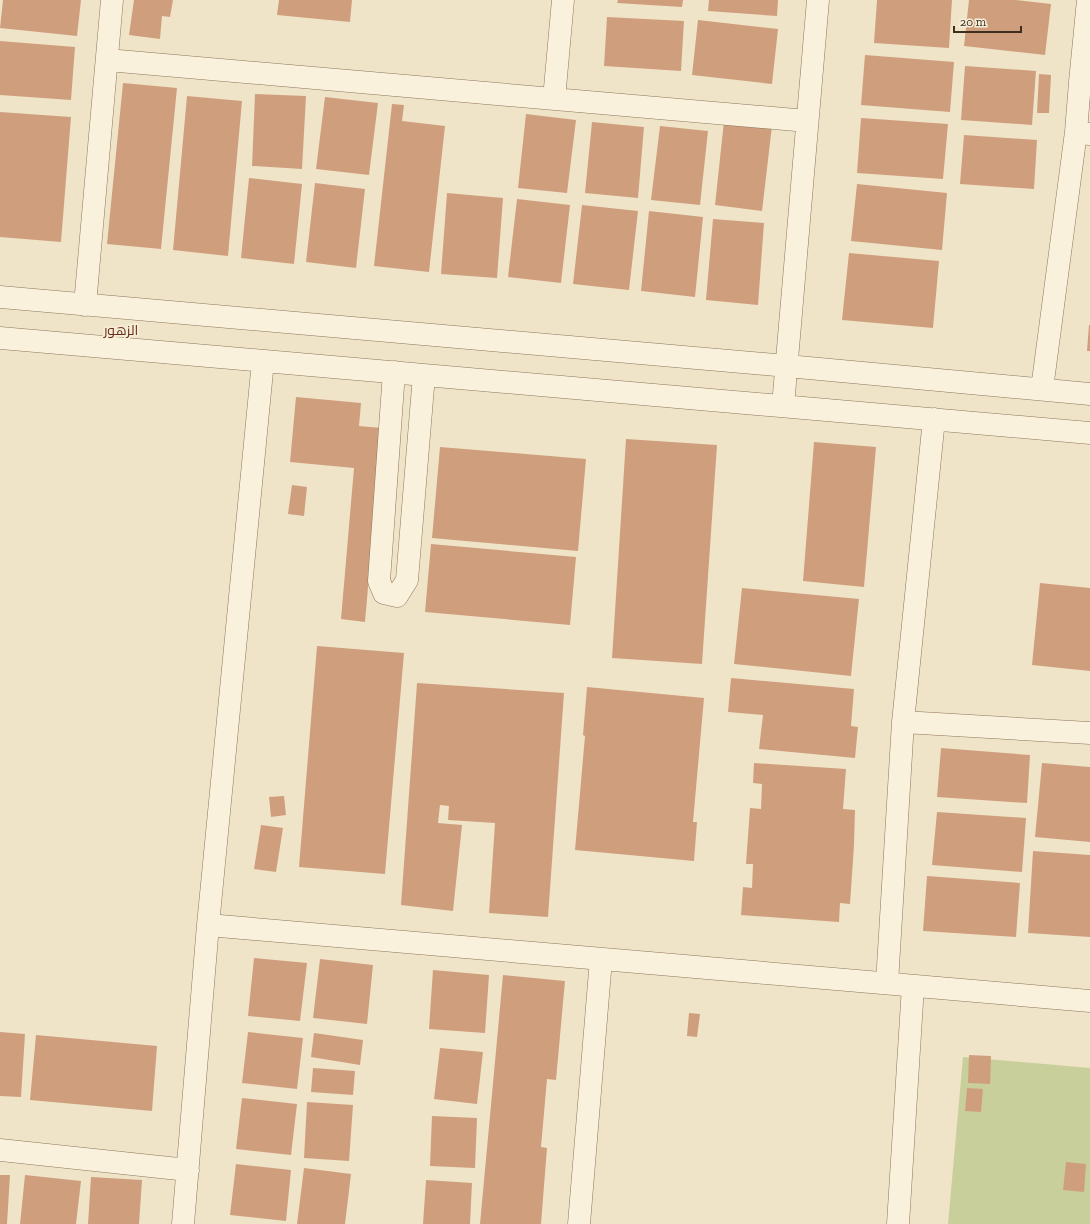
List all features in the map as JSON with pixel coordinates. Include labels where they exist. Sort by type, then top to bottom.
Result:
[{"type":"street","points":[[85,305],[112,0]]},
{"type":"street","points":[[554,99],[563,0]]},
{"type":"street","points":[[783,406],[818,0]]},
{"type":"street","points":[[1042,389],[1083,133],[1080,82],[1088,0]]},
{"type":"street","points":[[107,60],[807,121]]},
{"type":"street","points":[[0,297],[1090,394]]},
{"type":"street","points":[[0,338],[1090,433]]},
{"type":"street","points":[[183,1224],[208,925],[263,361]]},
{"type":"street","points":[[394,372],[379,581],[384,593],[397,596],[407,580],[424,375]]},
{"type":"street","points":[[887,983],[903,722],[934,419]]},
{"type":"street","points":[[903,722],[1090,733]]},
{"type":"street","points":[[208,925],[1090,1001]]},
{"type":"street","points":[[579,1224],[601,959]]},
{"type":"street","points":[[898,1224],[914,986]]},
{"type":"street","points":[[0,1150],[188,1170]]},
{"type":"green space","points":[[963,1057],[1090,1068],[1090,1224],[948,1224]]},
{"type":"building","points":[[3,0],[81,0],[77,36],[0,28]]},
{"type":"building","points":[[134,0],[173,0],[170,17],[162,16],[160,39],[129,35]]},
{"type":"building","points":[[279,0],[352,0],[350,22],[277,15]]},
{"type":"building","points":[[618,0],[683,0],[682,7],[617,3]]},
{"type":"building","points":[[709,0],[778,0],[777,16],[708,11]]},
{"type":"building","points":[[877,0],[952,0],[949,48],[874,43]]},
{"type":"building","points":[[969,0],[1015,0],[1051,4],[1045,55],[964,46]]},
{"type":"building","points":[[607,17],[684,21],[681,71],[604,66]]},
{"type":"building","points":[[698,20],[778,29],[772,84],[692,75]]},
{"type":"building","points":[[0,41],[75,47],[71,100],[0,95]]},
{"type":"building","points":[[865,55],[954,62],[950,112],[861,105]]},
{"type":"building","points":[[965,66],[1036,71],[1032,125],[961,120]]},
{"type":"building","points":[[1039,74],[1051,75],[1049,113],[1037,113]]},
{"type":"building","points":[[123,83],[177,88],[161,249],[107,244]]},
{"type":"building","points":[[255,94],[306,96],[302,169],[252,166]]},
{"type":"building","points":[[187,96],[242,101],[228,256],[173,250]]},
{"type":"building","points":[[325,97],[378,103],[369,175],[316,169]]},
{"type":"building","points":[[392,104],[404,105],[402,121],[445,126],[429,272],[374,266]]},
{"type":"building","points":[[0,112],[71,117],[61,242],[0,237]]},
{"type":"building","points":[[526,114],[576,120],[567,193],[518,188]]},
{"type":"building","points":[[861,118],[948,124],[943,179],[857,173]]},
{"type":"building","points":[[724,121],[772,126],[762,211],[715,205]]},
{"type":"building","points":[[592,122],[644,127],[638,198],[585,193]]},
{"type":"building","points":[[660,126],[708,131],[700,205],[651,200]]},
{"type":"building","points":[[964,135],[1037,140],[1034,189],[960,184]]},
{"type":"building","points":[[249,178],[302,184],[294,264],[241,258]]},
{"type":"building","points":[[315,183],[365,189],[356,268],[306,262]]},
{"type":"building","points":[[857,184],[947,193],[942,250],[851,241]]},
{"type":"building","points":[[447,193],[503,198],[497,278],[441,274]]},
{"type":"building","points":[[517,199],[570,205],[561,283],[508,277]]},
{"type":"building","points":[[582,205],[638,211],[629,290],[573,284]]},
{"type":"building","points":[[649,211],[703,217],[695,297],[641,291]]},
{"type":"building","points":[[713,219],[764,223],[758,305],[706,300]]},
{"type":"building","points":[[849,253],[939,261],[933,328],[842,320]]},
{"type":"building","points":[[1089,325],[1090,351],[1087,351]]},
{"type":"building","points":[[296,397],[361,403],[359,426],[382,428],[365,622],[341,619],[354,468],[290,462]]},
{"type":"building","points":[[626,439],[717,445],[702,664],[612,658]]},
{"type":"building","points":[[814,442],[876,447],[864,587],[803,581]]},
{"type":"building","points":[[440,447],[586,459],[578,551],[432,538]]},
{"type":"building","points":[[292,485],[307,487],[304,516],[288,514]]},
{"type":"building","points":[[431,544],[576,557],[570,625],[425,612]]},
{"type":"building","points":[[1040,583],[1090,588],[1090,671],[1032,665]]},
{"type":"building","points":[[742,588],[859,599],[851,676],[734,664]]},
{"type":"building","points":[[317,646],[404,653],[385,874],[299,867]]},
{"type":"building","points":[[731,678],[854,689],[851,726],[858,727],[855,758],[759,749],[763,715],[728,712]]},
{"type":"building","points":[[417,683],[564,693],[548,917],[489,913],[495,823],[448,820],[449,806],[440,805],[438,823],[462,825],[453,911],[401,905]]},
{"type":"building","points":[[587,687],[704,698],[693,822],[697,822],[694,861],[575,850],[585,736],[583,735]]},
{"type":"building","points":[[941,748],[1030,755],[1027,803],[937,797]]},
{"type":"building","points":[[754,763],[846,769],[843,809],[855,810],[854,845],[850,904],[840,903],[839,922],[741,915],[743,887],[752,888],[753,864],[746,864],[750,808],[761,809],[762,784],[753,783]]},
{"type":"building","points":[[1042,763],[1090,767],[1090,842],[1035,837]]},
{"type":"building","points":[[284,796],[286,815],[271,817],[269,797]]},
{"type":"building","points":[[937,812],[1026,818],[1022,872],[932,865]]},
{"type":"building","points":[[261,825],[283,828],[276,872],[254,869]]},
{"type":"building","points":[[1033,851],[1090,855],[1090,937],[1028,933]]},
{"type":"building","points":[[927,876],[1020,883],[1016,937],[923,931]]},
{"type":"building","points":[[254,958],[307,963],[300,1021],[248,1016]]},
{"type":"building","points":[[320,959],[373,965],[367,1024],[313,1018]]},
{"type":"building","points":[[433,970],[489,975],[485,1033],[429,1029]]},
{"type":"building","points":[[503,975],[565,981],[556,1080],[547,1079],[541,1147],[547,1148],[541,1224],[480,1224]]},
{"type":"building","points":[[689,1013],[700,1014],[697,1037],[687,1036]]},
{"type":"building","points":[[0,1032],[25,1034],[21,1097],[0,1096]]},
{"type":"building","points":[[248,1032],[303,1038],[297,1089],[242,1083]]},
{"type":"building","points":[[314,1033],[363,1040],[360,1065],[311,1057]]},
{"type":"building","points":[[36,1035],[157,1046],[152,1111],[30,1100]]},
{"type":"building","points":[[440,1048],[483,1052],[477,1104],[434,1099]]},
{"type":"building","points":[[969,1055],[991,1056],[990,1084],[968,1083]]},
{"type":"building","points":[[313,1068],[355,1071],[353,1095],[311,1092]]},
{"type":"building","points":[[967,1088],[983,1089],[981,1112],[965,1111]]},
{"type":"building","points":[[242,1098],[297,1104],[291,1155],[236,1149]]},
{"type":"building","points":[[307,1102],[353,1105],[349,1161],[304,1158]]},
{"type":"building","points":[[432,1116],[477,1118],[475,1168],[430,1166]]},
{"type":"building","points":[[1066,1162],[1086,1164],[1084,1192],[1063,1190]]},
{"type":"building","points":[[236,1164],[291,1170],[286,1221],[230,1215]]},
{"type":"building","points":[[304,1168],[351,1174],[345,1224],[297,1224]]},
{"type":"building","points":[[0,1175],[10,1175],[7,1224],[0,1224]]},
{"type":"building","points":[[25,1175],[81,1181],[76,1224],[20,1224]]},
{"type":"building","points":[[91,1177],[142,1180],[139,1224],[88,1224]]},
{"type":"building","points":[[426,1180],[472,1183],[470,1224],[423,1224]]},
{"type":"district","name":"الزهور","points":[[121,330]]}]
